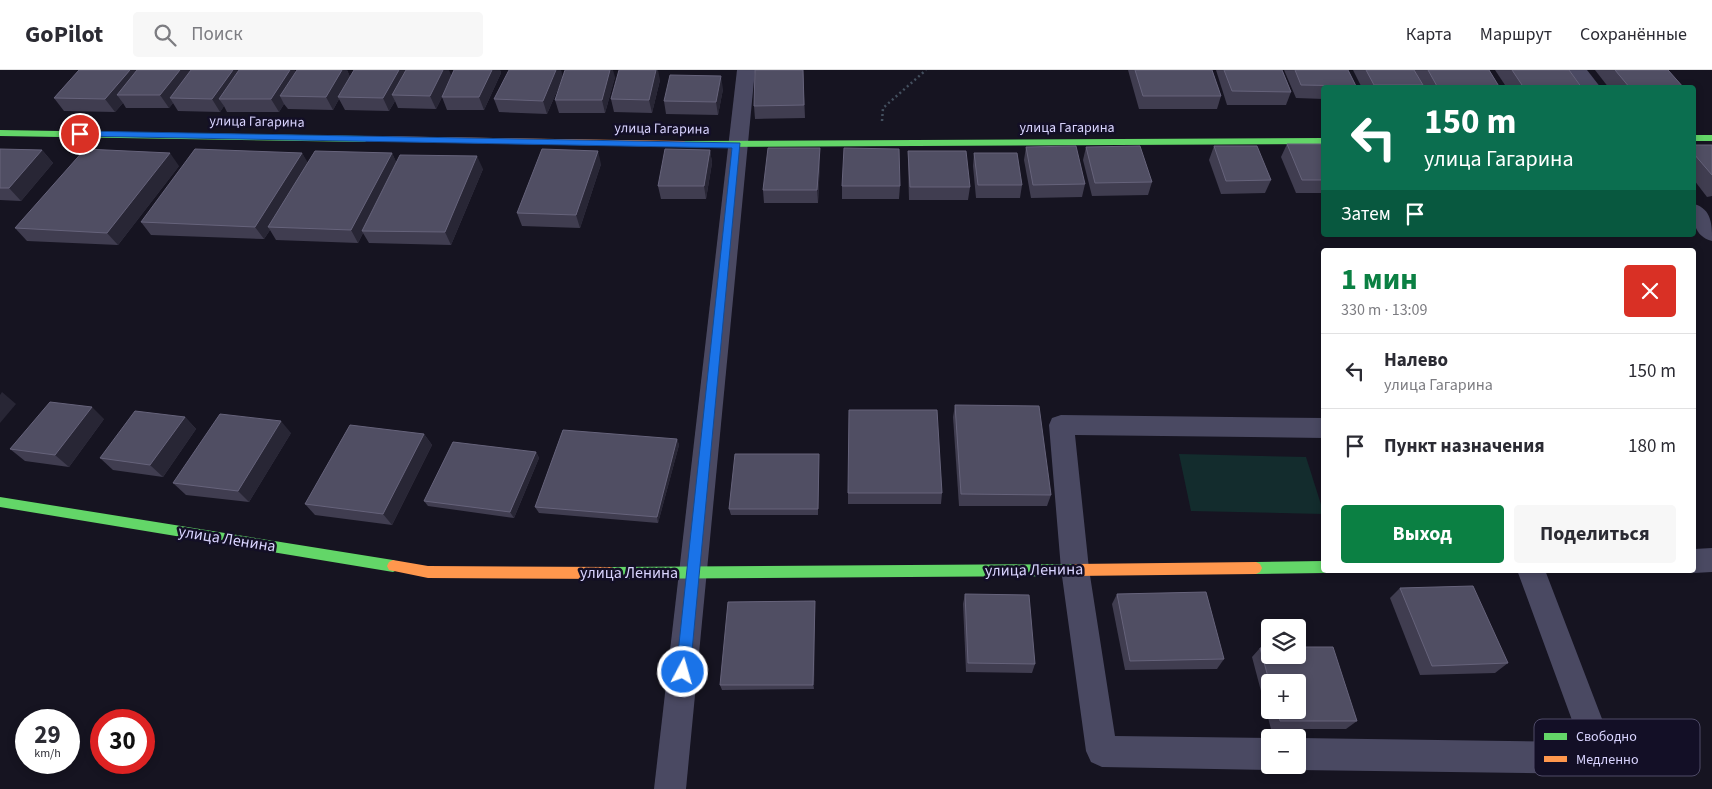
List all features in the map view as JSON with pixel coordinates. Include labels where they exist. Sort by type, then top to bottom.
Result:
[{"type":"street","points":[[670,789],[746,70]]},
{"type":"street","points":[[1577,70],[1590,85]]},
{"type":"street","name":"улица Гагарина","points":[[0,132],[737,145],[1321,141]]},
{"type":"street","points":[[1696,138],[1712,138]]},
{"type":"street","points":[[1696,214],[1712,234]]},
{"type":"street","points":[[1261,754],[1102,751],[1076,570],[1060,425],[1321,428]]},
{"type":"street","name":"улица Ленина","points":[[0,502],[428,572],[694,574],[1321,567]]},
{"type":"street","points":[[1696,561],[1712,560]]},
{"type":"street","points":[[1532,573],[1587,719]]},
{"type":"street","points":[[1306,754],[1534,757]]},
{"type":"path","points":[[880,144],[883,108],[926,70]]},
{"type":"green space","points":[[1179,454],[1306,457],[1321,504],[1321,514],[1191,511]]},
{"type":"building","points":[[79,70],[130,70],[105,99],[54,98]]},
{"type":"building","points":[[137,70],[180,70],[160,95],[117,95]]},
{"type":"building","points":[[191,70],[233,70],[212,99],[170,98]]},
{"type":"building","points":[[239,70],[290,70],[271,99],[219,99]]},
{"type":"building","points":[[297,70],[342,70],[326,97],[280,96]]},
{"type":"building","points":[[354,70],[399,70],[383,98],[338,97]]},
{"type":"building","points":[[406,70],[443,70],[430,96],[392,95]]},
{"type":"building","points":[[454,70],[492,70],[479,97],[442,97]]},
{"type":"building","points":[[509,70],[556,70],[543,101],[494,99]]},
{"type":"building","points":[[565,70],[610,70],[602,100],[555,100]]},
{"type":"building","points":[[619,70],[656,70],[649,100],[611,99]]},
{"type":"building","points":[[755,70],[803,70],[804,105],[754,106]]},
{"type":"building","points":[[1135,70],[1212,70],[1221,96],[1143,96]]},
{"type":"building","points":[[1224,70],[1282,70],[1291,92],[1232,91]]},
{"type":"building","points":[[1295,70],[1348,70],[1356,85],[1321,85],[1301,85]]},
{"type":"building","points":[[1366,70],[1414,70],[1423,85],[1374,85]]},
{"type":"building","points":[[1428,70],[1489,70],[1498,85],[1436,85]]},
{"type":"building","points":[[1512,70],[1569,70],[1580,85],[1522,85]]},
{"type":"building","points":[[1615,70],[1668,70],[1681,85],[1628,85]]},
{"type":"building","points":[[670,75],[721,76],[716,102],[664,101]]},
{"type":"building","points":[[1287,144],[1321,144],[1321,180],[1302,180]]},
{"type":"building","points":[[1696,145],[1712,145],[1712,175],[1696,156]]},
{"type":"building","points":[[1076,146],[1085,184],[1033,185],[1026,147]]},
{"type":"building","points":[[1140,146],[1152,182],[1095,183],[1086,147]]},
{"type":"building","points":[[1214,146],[1257,146],[1271,180],[1226,181]]},
{"type":"building","points":[[768,148],[820,148],[817,190],[763,190]]},
{"type":"building","points":[[844,148],[899,149],[900,186],[842,186]]},
{"type":"building","points":[[0,149],[42,150],[9,188],[0,188]]},
{"type":"building","points":[[85,149],[170,153],[107,233],[15,228]]},
{"type":"building","points":[[195,149],[302,153],[255,227],[141,222]]},
{"type":"building","points":[[542,149],[598,151],[576,215],[517,213]]},
{"type":"building","points":[[665,149],[710,150],[704,186],[658,186]]},
{"type":"building","points":[[315,151],[392,153],[351,230],[268,227]]},
{"type":"building","points":[[908,151],[966,151],[970,187],[910,187]]},
{"type":"building","points":[[974,153],[1017,153],[1022,185],[978,185]]},
{"type":"building","points":[[400,155],[477,156],[445,232],[362,231]]},
{"type":"building","points":[[50,402],[92,407],[55,455],[10,449]]},
{"type":"building","points":[[955,405],[1039,406],[1051,495],[961,494]]},
{"type":"building","points":[[849,410],[937,410],[942,493],[848,493]]},
{"type":"building","points":[[135,411],[185,417],[150,465],[100,458]]},
{"type":"building","points":[[220,414],[281,421],[238,491],[173,483]]},
{"type":"building","points":[[350,425],[424,434],[383,514],[305,504]]},
{"type":"building","points":[[563,430],[677,439],[657,517],[535,507]]},
{"type":"building","points":[[453,442],[536,452],[510,512],[424,501]]},
{"type":"building","points":[[735,454],[819,454],[818,509],[729,509]]},
{"type":"building","points":[[1473,586],[1508,663],[1432,666],[1400,588]]},
{"type":"building","points":[[1206,592],[1224,659],[1130,661],[1117,594]]},
{"type":"building","points":[[965,594],[1029,595],[1035,664],[968,663]]},
{"type":"building","points":[[815,601],[813,685],[720,685],[728,602]]},
{"type":"building","points":[[1306,647],[1333,647],[1357,721],[1280,721],[1279,719],[1306,719],[1306,674],[1267,674],[1264,664],[1306,664]]},
{"type":"traffic: fast","points":[[0,133],[365,139]]},
{"type":"traffic: fast","points":[[1696,138],[1712,138]]},
{"type":"traffic: fast","points":[[684,144],[1321,141]]},
{"type":"traffic: fast","points":[[0,502],[393,566]]},
{"type":"traffic: fast","points":[[1256,568],[1321,567]]},
{"type":"traffic: fast","points":[[611,573],[1074,570]]},
{"type":"traffic: slow","points":[[365,139],[684,144]]},
{"type":"traffic: slow","points":[[393,566],[428,572],[611,573]]},
{"type":"traffic: slow","points":[[1074,570],[1256,568]]},
{"type":"route","points":[[80,134],[737,145],[683,672]]}]
